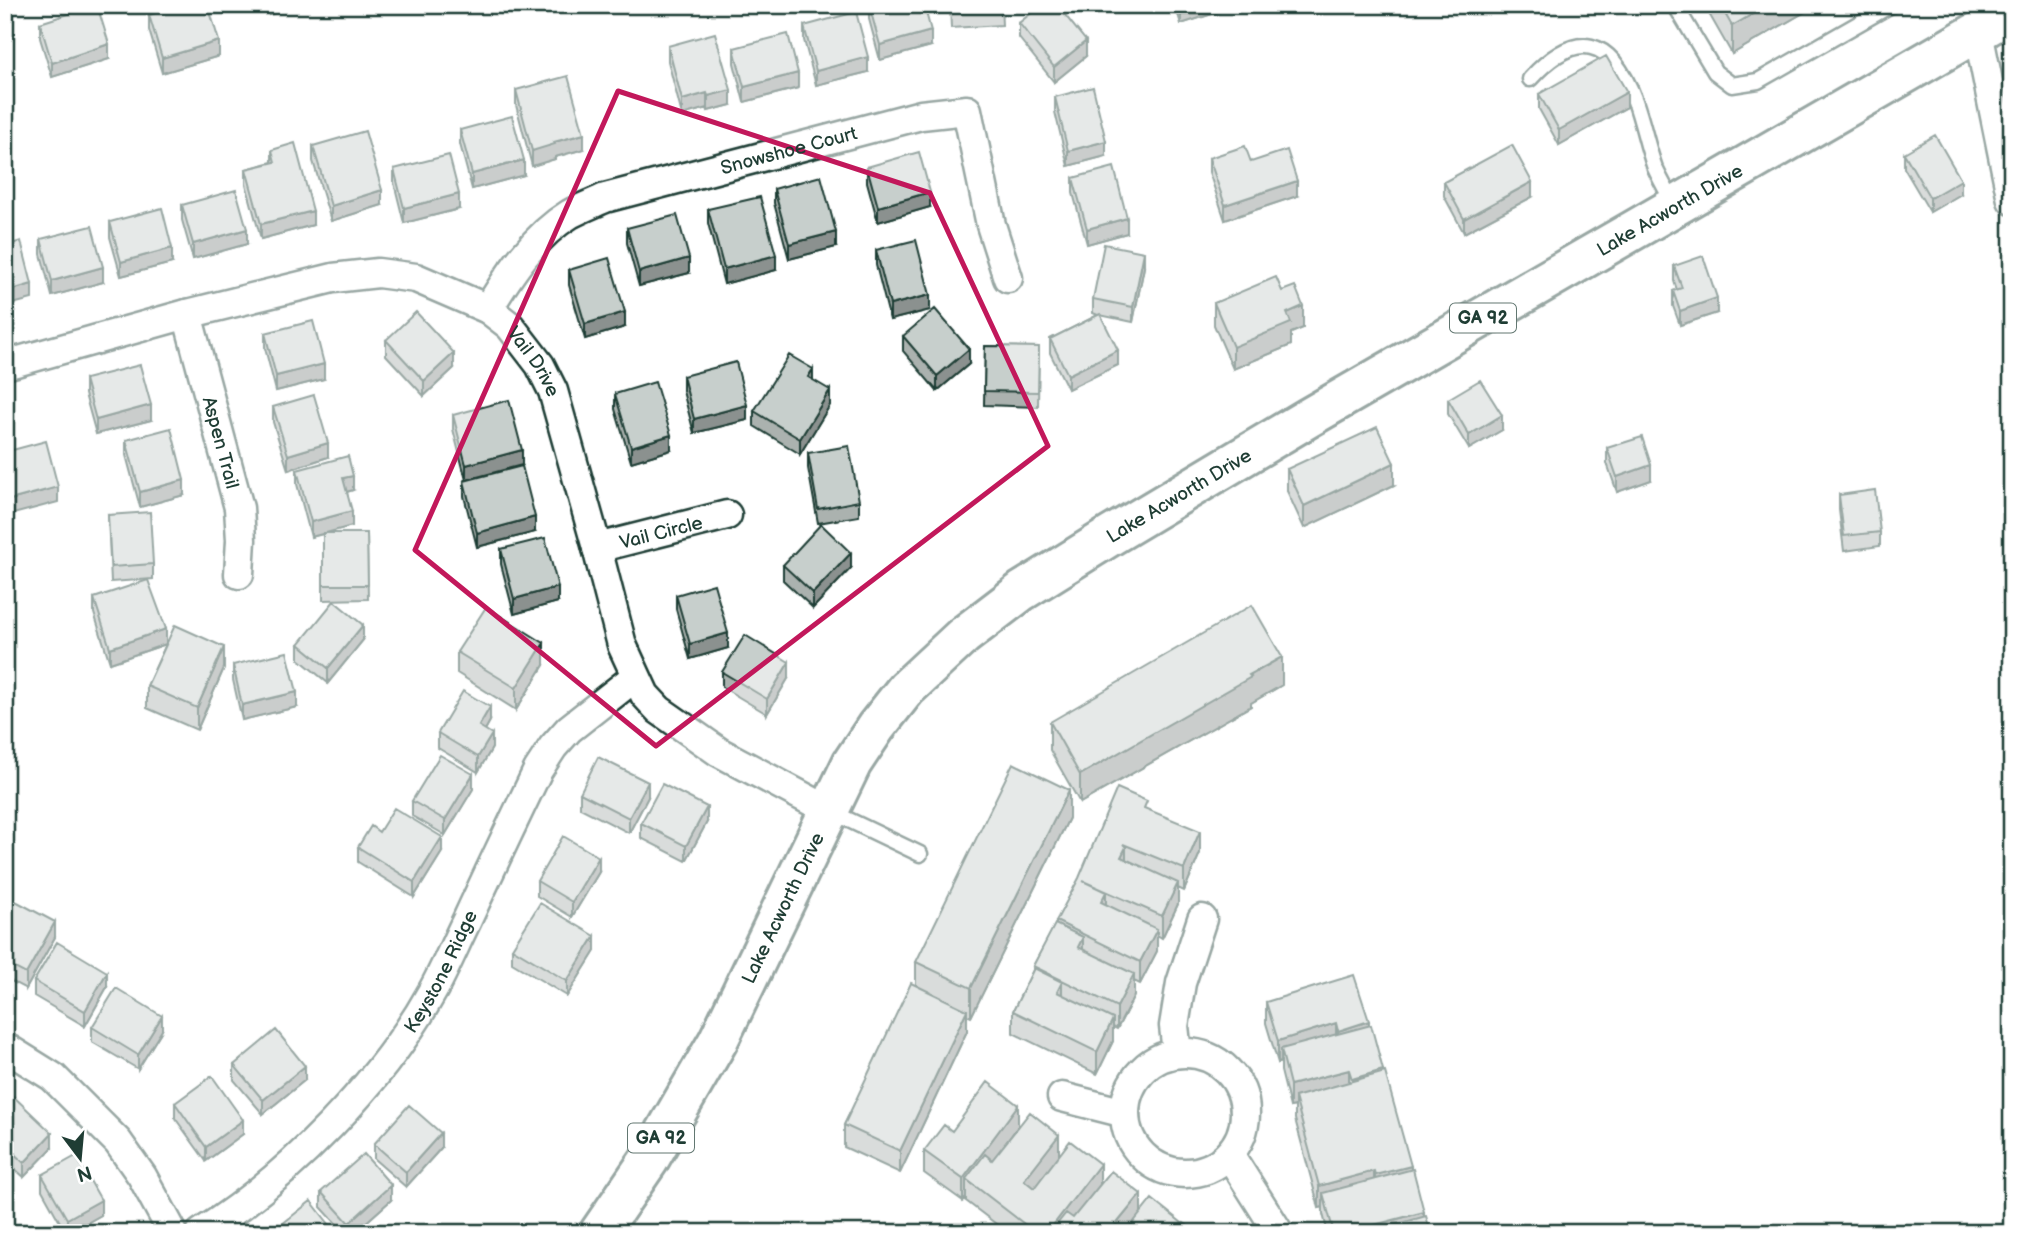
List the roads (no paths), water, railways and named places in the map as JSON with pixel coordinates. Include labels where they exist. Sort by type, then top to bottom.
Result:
[{"type":"main road","name":"Lake Acworth Drive","points":[[599,1233],[649,1160],[718,1041],[852,764],[876,727],[906,689],[963,636],[1023,591],[1308,418],[2012,12]]},
{"type":"street","points":[[1978,32],[2012,200]]},
{"type":"street","name":"Snowshoe Court","points":[[488,309],[510,272],[538,241],[569,215],[605,198],[921,115],[967,110],[981,181],[1008,278]]},
{"type":"street","name":"Vail Drive","points":[[5,365],[187,314],[334,278],[378,273],[416,278],[488,309],[510,326],[540,365],[553,391],[622,645],[645,695],[659,710],[719,752],[828,810]]},
{"type":"street","name":"Aspen Trail","points":[[187,314],[239,508],[239,574]]},
{"type":"street","name":"Vail Circle","points":[[597,548],[727,515]]},
{"type":"street","name":"Keystone Ridge","points":[[201,1233],[256,1194],[287,1167],[359,1094],[432,993],[543,762],[569,729],[635,677]]},
{"type":"street","points":[[1177,1053],[1174,1026],[1181,983],[1202,919]]},
{"type":"street","points":[[5,1047],[53,1077],[118,1142],[142,1176],[173,1233]]},
{"type":"street","points":[[1177,1053],[1192,1053],[1213,1059],[1231,1072],[1244,1098],[1246,1114],[1239,1141],[1229,1154],[1208,1169],[1182,1174],[1154,1166],[1146,1160],[1129,1138],[1124,1120],[1129,1088],[1143,1069],[1162,1057],[1177,1053]]},
{"type":"street","points":[[1062,1097],[1125,1113]]},
{"type":"street","points":[[1229,1154],[1279,1233]]},
{"type":"lane","points":[[1675,5],[1715,72],[1732,85],[1758,80],[1891,5]]},
{"type":"lane","points":[[1530,79],[1547,60],[1571,47],[1590,45],[1608,56],[1620,70],[1634,99],[1655,167],[1676,207]]},
{"type":"lane","points":[[828,810],[920,854]]}]
